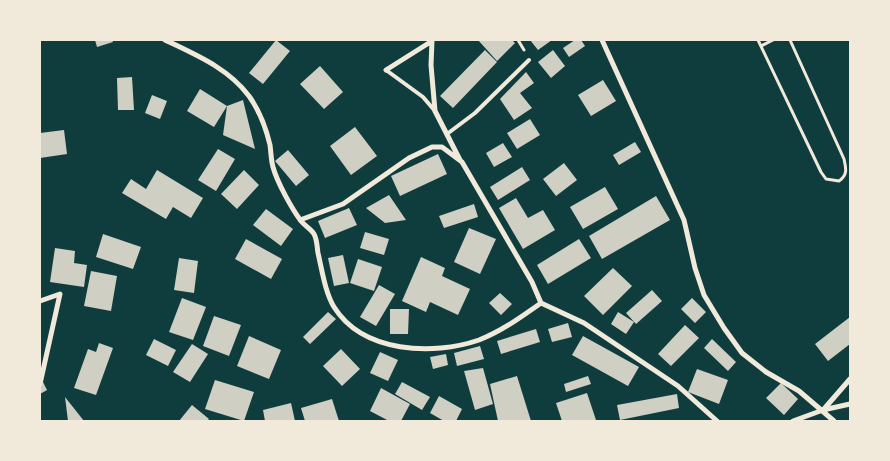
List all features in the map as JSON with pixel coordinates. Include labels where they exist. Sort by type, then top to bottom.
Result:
[{"type":"street","points":[[165,40],[233,77],[250,98],[262,120],[270,145],[273,167],[300,220],[316,236],[324,278],[334,307],[347,322],[365,336],[388,345],[415,348],[450,347],[479,340],[506,327],[541,303]]},
{"type":"street","points":[[602,40],[680,213],[704,295],[724,328],[742,354],[824,410],[834,421]]},
{"type":"street","points":[[386,70],[432,41],[431,65],[435,111],[462,162],[532,282],[541,303],[584,323],[678,386],[718,421]]},
{"type":"street","points":[[300,220],[343,204],[409,158],[432,147],[442,147],[462,162]]},
{"type":"street","points":[[40,301],[60,294],[40,384]]},
{"type":"street","points":[[824,410],[850,379]]},
{"type":"street","points":[[793,421],[824,410],[850,404]]},
{"type":"lane","points":[[447,134],[475,113],[529,60]]},
{"type":"lane","points":[[386,70],[423,97],[435,111]]},
{"type":"path","points":[[758,40],[821,172],[826,179],[840,181],[844,178],[846,172],[844,159],[790,40]]},
{"type":"path","points":[[761,46],[773,40]]},
{"type":"building","points":[[95,40],[112,40],[113,42],[97,47]]},
{"type":"building","points":[[276,40],[290,51],[263,84],[249,73]]},
{"type":"building","points":[[478,40],[512,40],[515,43],[497,61]]},
{"type":"building","points":[[530,40],[552,40],[538,50]]},
{"type":"building","points":[[575,40],[581,40],[585,46],[569,57],[563,48]]},
{"type":"building","points":[[485,50],[497,62],[453,108],[440,96]]},
{"type":"building","points":[[553,50],[565,66],[551,78],[538,62]]},
{"type":"building","points":[[320,66],[343,92],[324,109],[300,84]]},
{"type":"building","points":[[526,72],[534,83],[520,93],[532,108],[514,120],[500,99]]},
{"type":"building","points":[[132,77],[134,110],[118,110],[117,78]]},
{"type":"building","points":[[603,80],[616,101],[591,116],[578,95]]},
{"type":"building","points":[[200,89],[227,106],[214,127],[187,111]]},
{"type":"building","points":[[152,95],[167,101],[160,119],[145,113]]},
{"type":"building","points":[[243,100],[255,149],[223,135],[227,106]]},
{"type":"building","points":[[530,119],[540,135],[517,149],[507,133]]},
{"type":"building","points":[[355,127],[377,156],[351,175],[330,146]]},
{"type":"building","points":[[64,130],[67,154],[40,158],[40,133]]},
{"type":"building","points":[[635,142],[641,152],[619,165],[613,155]]},
{"type":"building","points":[[503,143],[512,157],[494,167],[486,153]]},
{"type":"building","points":[[218,149],[235,159],[216,191],[198,180]]},
{"type":"building","points":[[288,150],[309,175],[296,186],[275,161]]},
{"type":"building","points":[[438,154],[447,174],[400,196],[391,176]]},
{"type":"building","points":[[564,163],[577,180],[556,196],[543,179]]},
{"type":"building","points":[[522,167],[530,180],[498,200],[490,187]]},
{"type":"building","points":[[157,170],[203,198],[191,218],[173,207],[166,219],[122,193],[131,179],[146,189]]},
{"type":"building","points":[[244,170],[259,185],[237,209],[221,194]]},
{"type":"building","points":[[605,187],[618,209],[583,229],[570,207]]},
{"type":"building","points":[[389,195],[406,220],[385,223],[366,208]]},
{"type":"building","points":[[656,196],[670,220],[602,259],[589,236]]},
{"type":"building","points":[[516,198],[528,218],[543,210],[555,230],[523,249],[499,208]]},
{"type":"building","points":[[474,204],[478,217],[444,228],[439,216]]},
{"type":"building","points":[[349,208],[357,225],[325,238],[318,221]]},
{"type":"building","points":[[266,209],[293,229],[281,246],[253,225]]},
{"type":"building","points":[[469,228],[496,239],[480,274],[454,262]]},
{"type":"building","points":[[365,232],[389,239],[384,255],[360,248]]},
{"type":"building","points":[[103,234],[141,247],[133,269],[96,257]]},
{"type":"building","points":[[246,239],[282,259],[271,279],[235,259]]},
{"type":"building","points":[[579,239],[591,258],[548,284],[537,265]]},
{"type":"building","points":[[55,248],[75,251],[74,263],[87,265],[84,287],[50,282]]},
{"type":"building","points":[[343,255],[349,283],[334,286],[328,258]]},
{"type":"building","points":[[421,257],[445,268],[442,276],[470,289],[458,315],[430,302],[426,312],[402,301]]},
{"type":"building","points":[[179,258],[198,261],[194,293],[174,290]]},
{"type":"building","points":[[358,259],[382,267],[374,291],[350,283]]},
{"type":"building","points":[[613,268],[632,286],[603,315],[584,296]]},
{"type":"building","points":[[91,271],[117,276],[111,311],[84,306]]},
{"type":"building","points":[[379,285],[395,294],[376,326],[360,317]]},
{"type":"building","points":[[652,290],[662,301],[636,324],[626,313]]},
{"type":"building","points":[[500,293],[512,304],[501,315],[489,303]]},
{"type":"building","points":[[182,298],[206,307],[193,340],[169,332]]},
{"type":"building","points":[[692,298],[706,312],[695,323],[681,309]]},
{"type":"building","points":[[390,309],[409,309],[408,334],[390,334]]},
{"type":"building","points":[[328,312],[336,319],[310,344],[303,337]]},
{"type":"building","points":[[618,312],[634,322],[626,334],[611,324]]},
{"type":"building","points":[[214,316],[241,325],[229,356],[203,346]]},
{"type":"building","points":[[850,317],[850,344],[828,361],[815,344]]},
{"type":"building","points":[[568,323],[572,337],[552,342],[548,329]]},
{"type":"building","points":[[685,325],[699,338],[671,366],[658,354]]},
{"type":"building","points":[[536,329],[540,342],[501,354],[497,341]]},
{"type":"building","points":[[249,336],[281,350],[269,379],[237,366]]},
{"type":"building","points":[[583,336],[639,367],[628,386],[572,355]]},
{"type":"building","points":[[154,339],[176,350],[168,366],[146,355]]},
{"type":"building","points":[[712,339],[736,362],[728,371],[704,348]]},
{"type":"building","points":[[99,343],[113,348],[96,395],[74,388],[88,349],[96,352]]},
{"type":"building","points":[[192,344],[208,354],[190,382],[173,372]]},
{"type":"building","points":[[480,346],[484,359],[457,366],[454,353]]},
{"type":"building","points":[[341,349],[360,369],[342,386],[323,366]]},
{"type":"building","points":[[380,352],[398,360],[388,381],[370,373]]},
{"type":"building","points":[[446,354],[448,365],[433,369],[430,357]]},
{"type":"building","points":[[483,368],[493,404],[475,410],[464,371]]},
{"type":"building","points":[[697,369],[728,380],[719,404],[688,392]]},
{"type":"building","points":[[40,376],[47,390],[40,394]]},
{"type":"building","points":[[517,376],[531,421],[498,421],[490,384]]},
{"type":"building","points":[[588,376],[591,384],[566,392],[564,384]]},
{"type":"building","points":[[215,380],[254,392],[244,421],[205,409]]},
{"type":"building","points":[[402,382],[430,397],[422,410],[395,394]]},
{"type":"building","points":[[781,383],[798,399],[784,415],[766,398]]},
{"type":"building","points":[[381,388],[410,404],[401,421],[389,421],[370,411]]},
{"type":"building","points":[[587,393],[596,420],[562,421],[556,403]]},
{"type":"building","points":[[677,394],[679,408],[620,420],[617,405]]},
{"type":"building","points":[[439,396],[462,409],[456,421],[444,421],[430,413]]},
{"type":"building","points":[[65,397],[84,421],[68,421]]},
{"type":"building","points":[[332,399],[339,421],[305,421],[301,408]]},
{"type":"building","points":[[291,403],[295,421],[265,421],[263,410]]},
{"type":"building","points":[[192,405],[209,419],[207,421],[179,421]]}]
